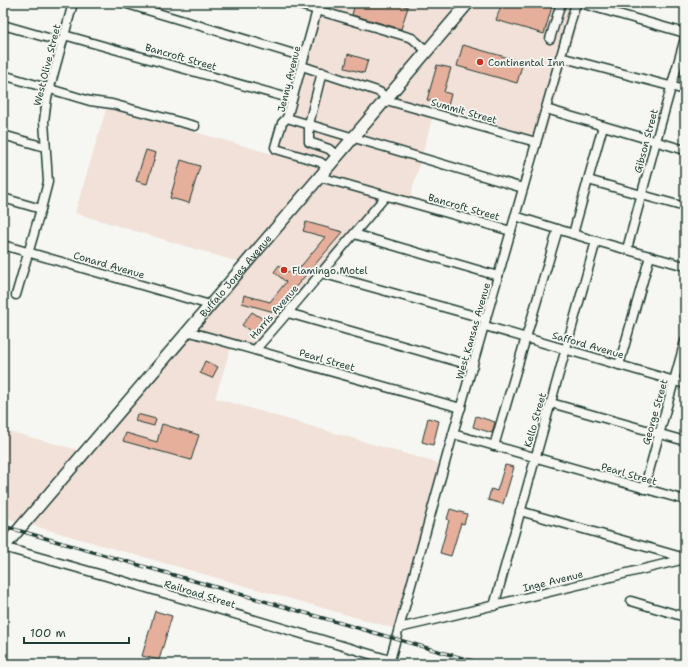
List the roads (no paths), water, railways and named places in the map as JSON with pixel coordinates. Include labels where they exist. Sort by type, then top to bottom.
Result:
[{"type":"main road","name":"Buffalo Jones Avenue","points":[[3,547],[468,3]]},
{"type":"street","name":"West Olive Street","points":[[16,295],[48,182],[44,121],[46,98],[73,3]]},
{"type":"street","points":[[124,3],[304,57]]},
{"type":"street","points":[[293,3],[318,6],[412,38],[427,51]]},
{"type":"street","points":[[550,39],[561,3]]},
{"type":"street","name":"West Kansas Avenue","points":[[389,662],[576,3]]},
{"type":"street","points":[[580,3],[685,33]]},
{"type":"street","name":"Jenny Avenue","points":[[318,6],[287,118],[523,188]]},
{"type":"street","name":"Bancroft Street","points":[[3,25],[63,38],[292,99]]},
{"type":"street","points":[[554,25],[569,29]]},
{"type":"street","name":"Gibson Street","points":[[627,249],[685,38]]},
{"type":"street","points":[[560,57],[685,90]]},
{"type":"street","points":[[302,66],[377,91],[381,93],[386,100]]},
{"type":"street","points":[[322,72],[309,124],[308,142],[329,149],[337,156]]},
{"type":"street","points":[[3,75],[49,88],[90,102],[112,104],[195,126]]},
{"type":"street","name":"Summit Street","points":[[386,100],[536,142]]},
{"type":"street","points":[[546,109],[685,150]]},
{"type":"street","points":[[287,118],[282,123],[275,146],[276,149],[320,162],[328,168]]},
{"type":"street","points":[[573,234],[603,126]]},
{"type":"street","points":[[3,135],[46,147]]},
{"type":"street","name":"Bancroft Street","points":[[320,177],[511,231]]},
{"type":"street","points":[[588,180],[685,206]]},
{"type":"street","name":"Harris Avenue","points":[[255,350],[386,196]]},
{"type":"street","points":[[3,198],[41,210]]},
{"type":"street","name":"Bancroft Street","points":[[515,216],[685,266]]},
{"type":"street","points":[[494,446],[558,229]]},
{"type":"street","points":[[354,234],[498,276]]},
{"type":"street","name":"Kello Street","points":[[494,606],[596,241]]},
{"type":"street","name":"Conard Avenue","points":[[3,245],[210,305]]},
{"type":"street","points":[[619,365],[650,256]]},
{"type":"street","name":"Safford Avenue","points":[[321,273],[485,322],[526,338],[685,384]]},
{"type":"street","points":[[288,313],[473,366]]},
{"type":"street","name":"Pearl Street","points":[[187,331],[461,408]]},
{"type":"street","name":"George Street","points":[[644,488],[685,341]]},
{"type":"street","points":[[551,402],[685,441]]},
{"type":"street","name":"Pearl Street","points":[[453,434],[685,500]]},
{"type":"street","points":[[520,511],[685,559]]},
{"type":"street","name":"Railroad Street","points":[[3,547],[106,576],[389,662]]},
{"type":"street","name":"Inge Avenue","points":[[399,628],[685,559]]},
{"type":"street","points":[[631,601],[685,617]]},
{"type":"railway","points":[[3,526],[483,664]]},
{"type":"place","name":"Continental Inn","points":[[480,62]]},
{"type":"place","name":"Flamingo Motel","points":[[284,270]]}]
